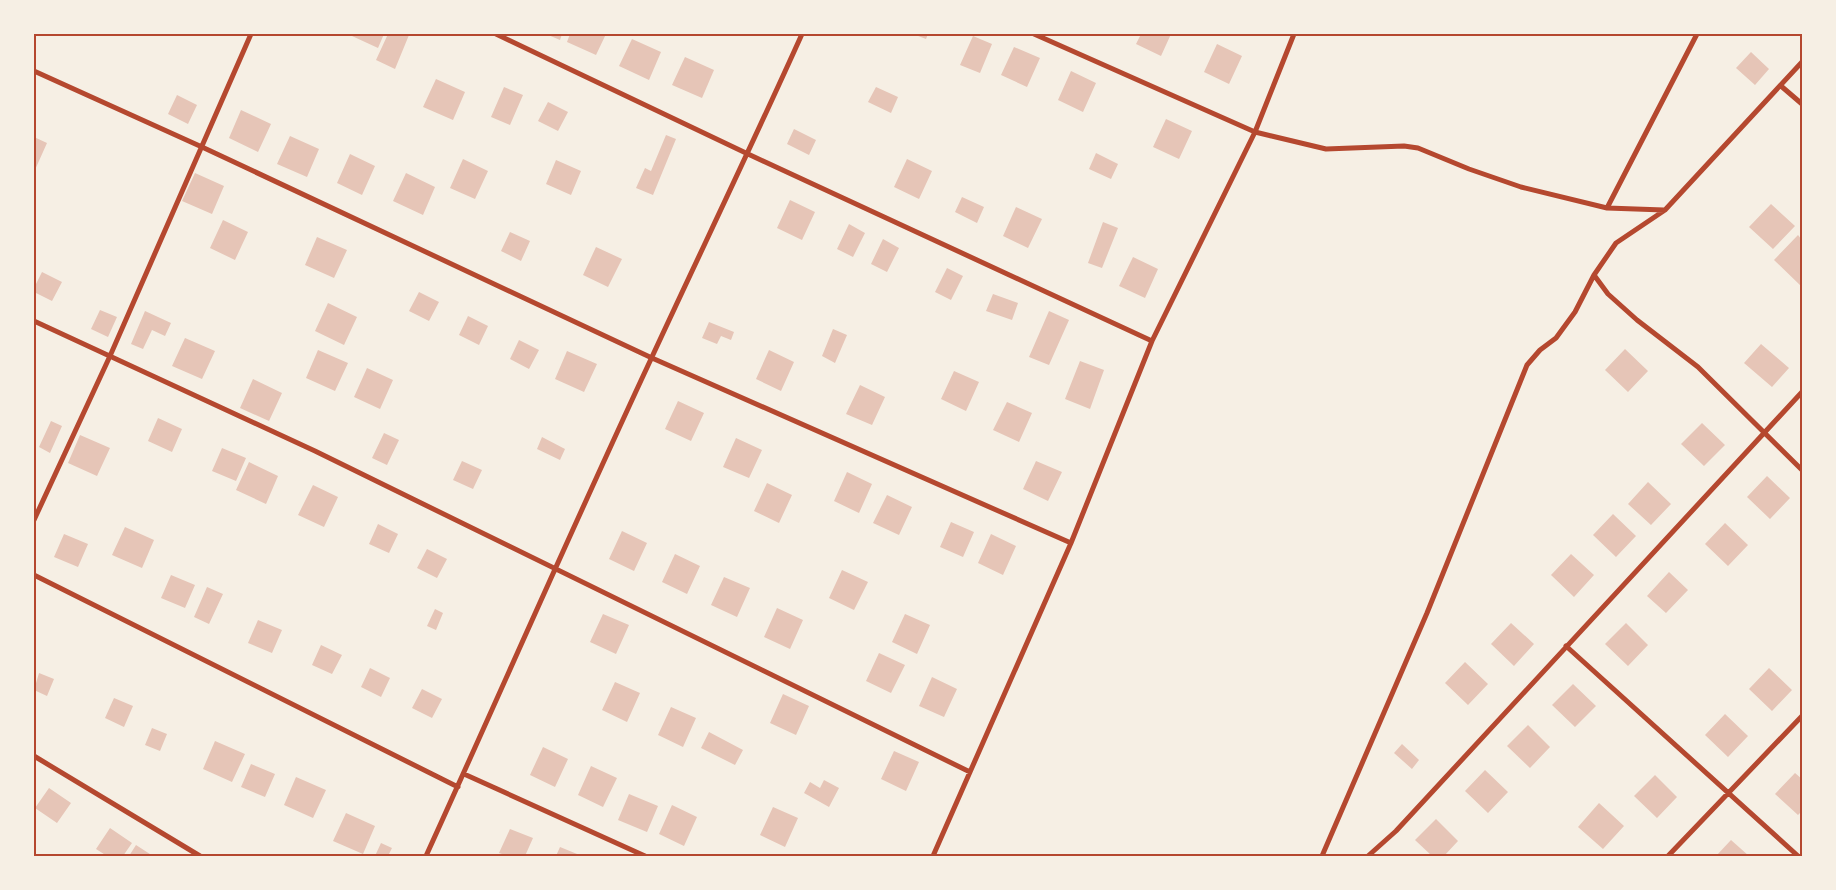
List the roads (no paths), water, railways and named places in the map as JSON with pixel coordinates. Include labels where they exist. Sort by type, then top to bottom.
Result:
[{"type":"street","points":[[34,520],[110,356],[251,34]]},
{"type":"street","points":[[496,34],[748,154],[1152,341]]},
{"type":"street","points":[[426,856],[652,358],[802,34]]},
{"type":"street","points":[[1034,34],[1255,132],[1326,149],[1404,146],[1418,148],[1521,188],[1607,208],[1664,210]]},
{"type":"street","points":[[934,856],[1071,543],[1152,341],[1255,132],[1294,34]]},
{"type":"street","points":[[1607,208],[1697,34]]},
{"type":"street","points":[[1322,856],[1426,613],[1527,365],[1540,350],[1556,338],[1575,312],[1594,275],[1616,243],[1664,210],[1802,62]]},
{"type":"street","points":[[34,71],[202,147],[652,358],[1071,543]]},
{"type":"street","points":[[1781,86],[1802,104]]},
{"type":"street","points":[[1594,275],[1608,294],[1637,320],[1698,367],[1802,470]]},
{"type":"street","points":[[34,321],[324,456],[970,772]]},
{"type":"street","points":[[1368,856],[1396,831],[1802,392]]},
{"type":"street","points":[[34,575],[458,787]]},
{"type":"street","points":[[1566,646],[1798,856]]},
{"type":"street","points":[[1668,856],[1802,716]]},
{"type":"street","points":[[34,756],[200,856]]},
{"type":"street","points":[[464,774],[645,856]]}]
